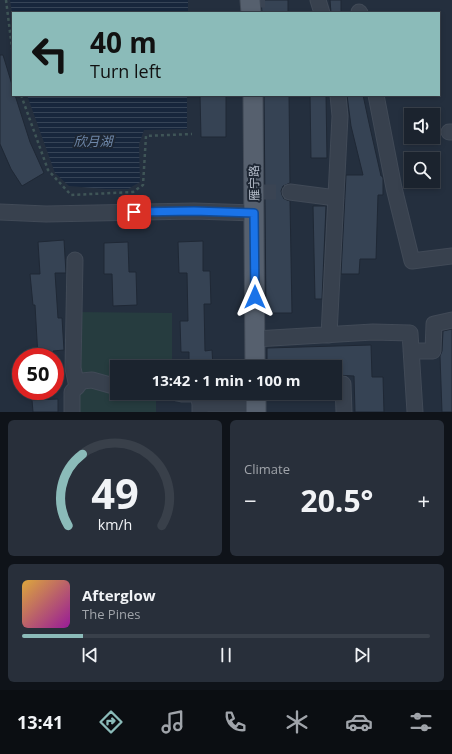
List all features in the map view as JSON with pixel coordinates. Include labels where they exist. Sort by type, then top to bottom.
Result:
[{"type":"main road","name":"雁宁路","points":[[252,96],[258,192],[254,213],[255,360]]},
{"type":"street","points":[[318,0],[322,12]]},
{"type":"street","points":[[329,335],[340,116],[338,96]]},
{"type":"street","points":[[376,96],[394,188],[412,261],[451,259]]},
{"type":"street","points":[[290,192],[336,198]]},
{"type":"street","points":[[0,212],[46,214],[194,211],[254,213]]},
{"type":"street","points":[[74,260],[73,368],[76,387]]},
{"type":"street","points":[[411,351],[433,351],[434,324],[452,320]]},
{"type":"street","points":[[255,339],[373,332],[410,333],[415,412]]},
{"type":"street","points":[[72,412],[72,392],[82,381],[92,380],[110,385]]},
{"type":"street","points":[[342,384],[344,412]]},
{"type":"street","points":[[200,408],[256,403]]},
{"type":"path","points":[[6,0],[12,48]]},
{"type":"path","points":[[21,96],[48,170],[71,195],[133,192],[143,185],[146,136],[192,134]]},
{"type":"green space","points":[[75,312],[172,313],[172,360],[110,360],[110,400],[156,400],[156,412],[67,412],[68,363]]},
{"type":"water","points":[[10,0],[188,0],[188,12],[12,13]]},
{"type":"water","name":"欣月湖","points":[[27,96],[187,96],[187,129],[144,130],[139,144],[140,182],[128,189],[69,186],[55,173]]},
{"type":"building","points":[[261,0],[288,0],[288,12],[262,12]]},
{"type":"building","points":[[330,0],[341,0],[341,12],[331,12]]},
{"type":"building","points":[[0,55],[3,55],[12,85],[12,96],[15,96],[30,142],[44,173],[22,186],[11,169],[0,144]]},
{"type":"building","points":[[200,96],[226,96],[226,137],[201,137]]},
{"type":"building","points":[[264,96],[289,96],[290,183],[283,186],[281,191],[284,199],[290,201],[292,313],[266,313]]},
{"type":"building","points":[[310,96],[326,96],[327,158],[311,158]]},
{"type":"building","points":[[347,96],[363,96],[381,176],[383,178],[383,195],[378,195],[376,259],[360,259],[359,274],[341,274],[346,175],[363,175],[351,126]]},
{"type":"building","points":[[313,206],[326,206],[322,299],[315,299]]},
{"type":"building","points":[[64,240],[66,273],[55,273],[58,318],[62,318],[64,348],[37,348],[35,305],[33,305],[30,274],[40,274],[38,242]]},
{"type":"building","points":[[203,241],[203,271],[210,271],[211,304],[204,304],[205,351],[212,350],[213,360],[189,360],[189,352],[181,352],[180,321],[188,321],[187,273],[179,273],[178,242]]},
{"type":"building","points":[[128,242],[129,272],[136,272],[137,305],[113,306],[112,274],[104,274],[104,243]]},
{"type":"building","points":[[452,329],[452,412],[442,412],[440,356],[442,351],[443,331]]},
{"type":"building","points":[[371,345],[372,377],[383,377],[384,412],[355,412],[354,376],[342,375],[342,360],[267,360],[267,348]]},
{"type":"building","points":[[32,400],[58,400],[58,412],[33,412]]},
{"type":"tunnel","points":[[259,0],[265,0]]},
{"type":"tunnel","points":[[261,192],[290,192]]},
{"type":"route","points":[[134,212],[194,211],[254,213],[255,297]]}]
